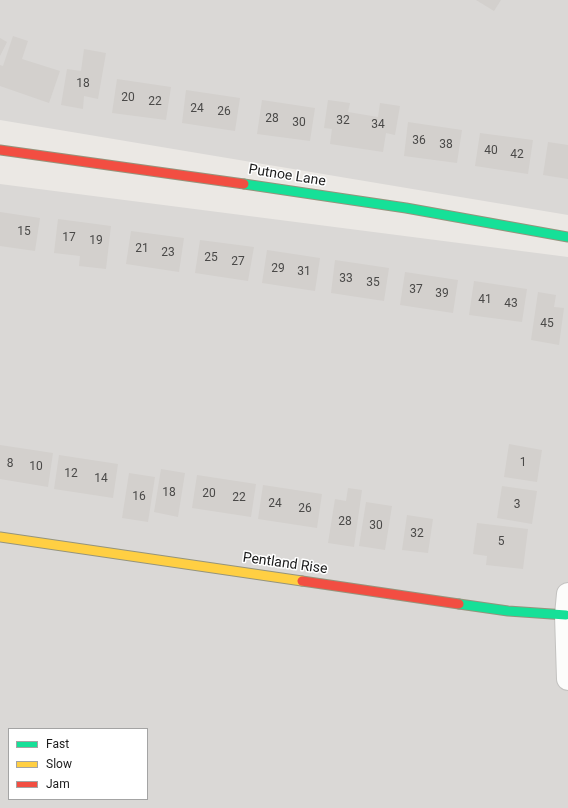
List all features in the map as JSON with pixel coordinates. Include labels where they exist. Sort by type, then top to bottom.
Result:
[{"type":"street","name":"Putnoe Lane","points":[[0,150],[130,167],[406,208],[568,237]]},
{"type":"street","name":"Pentland Rise","points":[[0,537],[508,611],[566,615]]},
{"type":"street","points":[[568,594],[566,615],[568,679]]},
{"type":"shaded area","points":[[0,0],[568,0],[568,215],[0,120]]},
{"type":"shaded area","points":[[0,184],[568,257],[568,808],[0,808]]},
{"type":"building","points":[[476,0],[501,0],[494,11]]},
{"type":"building","points":[[13,36],[28,41],[22,59],[60,71],[49,103],[0,86],[0,65],[3,66]]},
{"type":"building","points":[[0,38],[7,42],[0,56]]},
{"type":"building","points":[[84,49],[106,53],[98,99],[84,96],[83,109],[61,105],[67,69],[81,71]]},
{"type":"building","points":[[117,79],[171,87],[166,120],[112,113]]},
{"type":"building","points":[[186,90],[240,98],[235,131],[182,123]]},
{"type":"building","points":[[262,100],[315,108],[310,141],[257,134]]},
{"type":"building","points":[[328,100],[350,103],[348,112],[378,117],[380,103],[400,106],[395,135],[386,133],[383,152],[330,144],[332,129],[324,128]]},
{"type":"building","points":[[408,122],[462,130],[457,163],[404,156]]},
{"type":"building","points":[[480,133],[533,140],[528,174],[475,166]]},
{"type":"building","points":[[548,142],[568,145],[568,179],[543,175]]},
{"type":"building","points":[[0,212],[40,218],[35,251],[0,246]]},
{"type":"building","points":[[58,219],[111,226],[106,269],[79,266],[80,256],[54,253]]},
{"type":"building","points":[[131,231],[184,238],[179,272],[126,264]]},
{"type":"building","points":[[200,240],[254,247],[248,281],[195,273]]},
{"type":"building","points":[[267,250],[320,258],[315,291],[262,283]]},
{"type":"building","points":[[335,260],[389,268],[384,301],[331,293]]},
{"type":"building","points":[[405,272],[458,280],[453,313],[400,305]]},
{"type":"building","points":[[474,281],[527,289],[522,322],[469,315]]},
{"type":"building","points":[[538,292],[556,295],[554,307],[564,308],[559,345],[531,340]]},
{"type":"building","points":[[509,444],[542,450],[537,482],[504,477]]},
{"type":"building","points":[[0,445],[53,453],[48,487],[0,479]]},
{"type":"building","points":[[59,455],[118,464],[113,498],[54,489]]},
{"type":"building","points":[[161,469],[185,473],[178,517],[154,512]]},
{"type":"building","points":[[129,473],[155,477],[148,522],[122,518]]},
{"type":"building","points":[[197,475],[256,484],[251,517],[192,508]]},
{"type":"building","points":[[263,485],[322,494],[317,528],[258,519]]},
{"type":"building","points":[[502,486],[537,491],[532,524],[497,518]]},
{"type":"building","points":[[348,488],[362,490],[354,547],[328,543],[335,499],[346,501]]},
{"type":"building","points":[[366,502],[392,506],[385,550],[359,546]]},
{"type":"building","points":[[407,515],[433,519],[428,553],[402,550]]},
{"type":"building","points":[[477,523],[528,529],[523,569],[486,565],[487,556],[473,554]]},
{"type":"traffic: fast","points":[[244,184],[406,208],[568,237]]},
{"type":"traffic: fast","points":[[459,604],[508,611],[566,615]]},
{"type":"traffic: slow","points":[[0,537],[302,581]]},
{"type":"traffic: jam","points":[[0,150],[244,184]]},
{"type":"traffic: jam","points":[[302,581],[459,604]]}]
